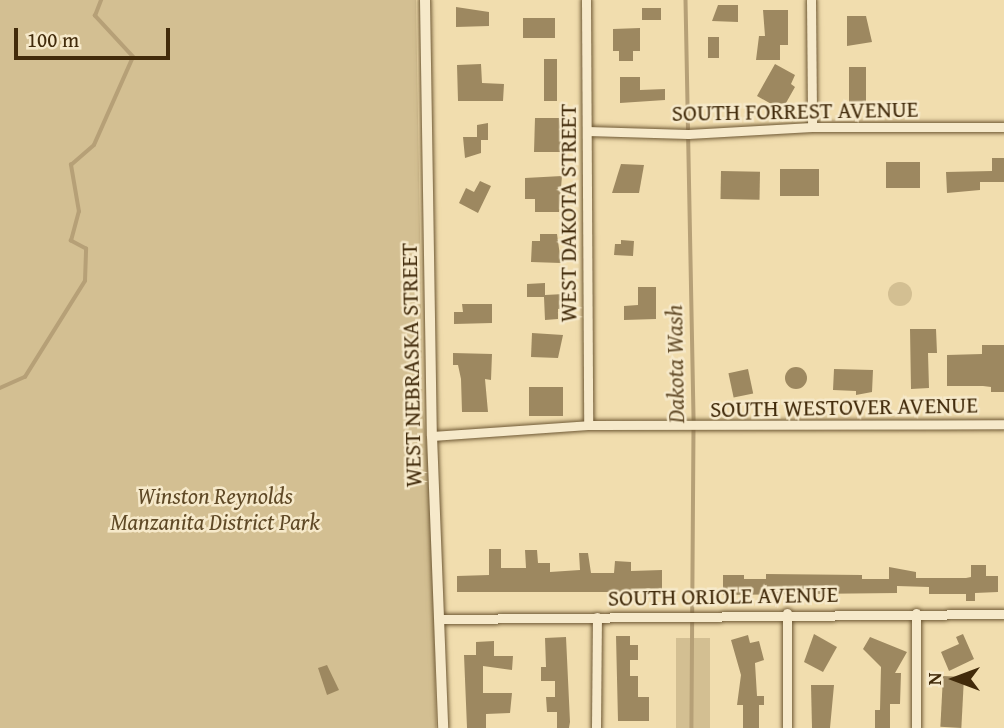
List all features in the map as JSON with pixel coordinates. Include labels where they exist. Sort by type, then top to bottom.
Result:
[{"type":"street","name":"WEST NEBRASKA STREET","points":[[425,0],[432,436],[442,619],[443,728]]},
{"type":"street","name":"WEST DAKOTA STREET","points":[[586,0],[588,425]]},
{"type":"street","points":[[811,0],[811,127]]},
{"type":"street","name":"SOUTH FORREST AVENUE","points":[[587,131],[688,134],[811,127],[1004,127]]},
{"type":"street","name":"SOUTH WESTOVER AVENUE","points":[[432,436],[588,425],[1004,424]]},
{"type":"street","points":[[787,613],[787,728]]},
{"type":"street","name":"SOUTH ORIOLE AVENUE","points":[[442,619],[787,613],[1004,614]]},
{"type":"street","points":[[916,613],[916,728]]},
{"type":"street","points":[[596,728],[597,617]]},
{"type":"green space","name":"Winston Reynolds Manzanita District Park","points":[[0,0],[416,0],[423,408],[432,503],[436,728],[0,728]]},
{"type":"green space","points":[[900,282],[911,289],[912,294],[905,305],[900,306],[889,299],[888,294],[895,283]]},
{"type":"green space","points":[[676,638],[710,638],[710,728],[676,728]]},
{"type":"building","points":[[718,5],[738,5],[738,22],[712,21]]},
{"type":"building","points":[[456,7],[489,12],[489,26],[456,27]]},
{"type":"building","points":[[642,8],[661,8],[661,20],[642,20]]},
{"type":"building","points":[[763,10],[788,10],[788,45],[780,45],[780,60],[756,60],[759,36],[765,36]]},
{"type":"building","points":[[847,16],[866,16],[872,42],[847,46]]},
{"type":"building","points":[[523,18],[555,18],[555,38],[523,38]]},
{"type":"building","points":[[640,28],[640,51],[633,51],[633,61],[619,61],[619,51],[613,51],[613,29]]},
{"type":"building","points":[[708,37],[719,37],[719,58],[708,58]]},
{"type":"building","points":[[544,59],[557,59],[557,101],[544,101]]},
{"type":"building","points":[[481,64],[482,83],[504,84],[503,101],[458,101],[457,65]]},
{"type":"building","points":[[775,64],[795,75],[791,84],[795,87],[782,110],[757,96]]},
{"type":"building","points":[[849,67],[866,67],[866,103],[849,103]]},
{"type":"building","points":[[620,77],[640,77],[640,90],[665,89],[665,100],[620,103]]},
{"type":"building","points":[[535,118],[559,118],[563,152],[534,152]]},
{"type":"building","points":[[488,123],[488,140],[481,140],[481,153],[465,158],[463,137],[477,137],[477,125]]},
{"type":"building","points":[[992,158],[1004,158],[1004,182],[980,182],[980,190],[947,193],[946,172],[992,171]]},
{"type":"building","points":[[886,162],[920,162],[920,188],[886,188]]},
{"type":"building","points":[[621,164],[644,165],[639,193],[612,193]]},
{"type":"building","points":[[780,169],[819,169],[819,196],[780,196]]},
{"type":"building","points":[[721,171],[760,172],[760,200],[721,199]]},
{"type":"building","points":[[562,176],[559,212],[535,212],[535,199],[525,199],[525,178]]},
{"type":"building","points":[[480,181],[491,186],[478,213],[459,203],[466,188],[474,192]]},
{"type":"building","points":[[540,234],[557,234],[561,263],[531,262],[532,241],[540,241]]},
{"type":"building","points":[[621,240],[634,241],[633,256],[614,255],[615,244],[621,244]]},
{"type":"building","points":[[545,283],[545,295],[564,294],[565,308],[558,309],[558,319],[545,320],[544,297],[527,297],[527,284]]},
{"type":"building","points":[[638,287],[656,287],[656,319],[624,320],[624,306],[638,305]]},
{"type":"building","points":[[462,304],[492,304],[492,323],[454,324],[454,312],[463,312]]},
{"type":"building","points":[[910,329],[936,329],[937,353],[928,353],[929,388],[911,389]]},
{"type":"building","points":[[532,333],[563,335],[558,358],[531,357]]},
{"type":"building","points":[[982,345],[1004,345],[1004,392],[991,392],[991,387],[983,386],[947,386],[947,355],[982,354]]},
{"type":"building","points":[[453,353],[492,354],[491,380],[485,379],[488,412],[462,412],[461,379],[458,365],[453,365]]},
{"type":"building","points":[[796,367],[804,370],[807,378],[804,386],[796,389],[788,386],[785,378],[788,370]]},
{"type":"building","points":[[748,369],[753,393],[734,398],[728,373]]},
{"type":"building","points":[[834,369],[873,370],[872,392],[856,395],[856,391],[833,390]]},
{"type":"building","points":[[529,387],[563,387],[563,416],[529,416]]},
{"type":"building","points":[[489,549],[501,549],[501,568],[526,568],[525,550],[537,550],[538,563],[550,563],[550,572],[580,570],[579,553],[588,553],[591,573],[614,573],[615,561],[631,562],[631,571],[662,570],[662,592],[457,592],[457,576],[489,575]]},
{"type":"building","points":[[971,565],[986,565],[986,576],[998,576],[998,592],[975,593],[975,601],[966,601],[966,594],[929,594],[929,587],[897,586],[897,593],[723,595],[723,575],[744,575],[744,579],[766,579],[766,574],[862,575],[862,579],[889,579],[889,567],[916,572],[916,578],[966,578],[971,577]]},
{"type":"building","points":[[814,634],[837,647],[823,672],[804,662]]},
{"type":"building","points":[[963,634],[974,659],[949,671],[941,652],[959,644],[956,637]]},
{"type":"building","points":[[748,635],[750,643],[759,641],[764,660],[755,663],[757,696],[764,696],[764,705],[759,705],[759,728],[743,728],[743,705],[737,705],[741,675],[731,640]]},
{"type":"building","points":[[616,636],[630,636],[630,645],[638,645],[638,660],[630,660],[630,676],[638,676],[638,697],[649,697],[649,721],[618,721]]},
{"type":"building","points":[[566,637],[570,722],[569,728],[557,728],[557,712],[547,712],[546,697],[555,697],[555,681],[541,681],[541,667],[546,667],[545,638]]},
{"type":"building","points":[[870,637],[907,652],[895,673],[901,673],[900,704],[890,704],[890,728],[875,728],[875,710],[880,710],[881,667],[863,649]]},
{"type":"building","points":[[494,641],[494,656],[513,656],[512,670],[483,666],[483,693],[512,693],[510,713],[486,714],[486,728],[467,728],[464,655],[476,655],[476,642]]},
{"type":"building","points":[[327,665],[339,690],[327,695],[318,668]]},
{"type":"building","points":[[943,676],[964,677],[961,728],[940,727]]},
{"type":"building","points":[[811,685],[834,685],[830,728],[812,728]]},
{"type":"waterway","points":[[0,388],[25,377],[85,281],[86,249],[71,241],[79,212],[71,165],[94,145],[133,57],[95,16],[101,0]]},
{"type":"waterway","name":"Dakota Wash","points":[[686,0],[694,428],[692,728]]}]
